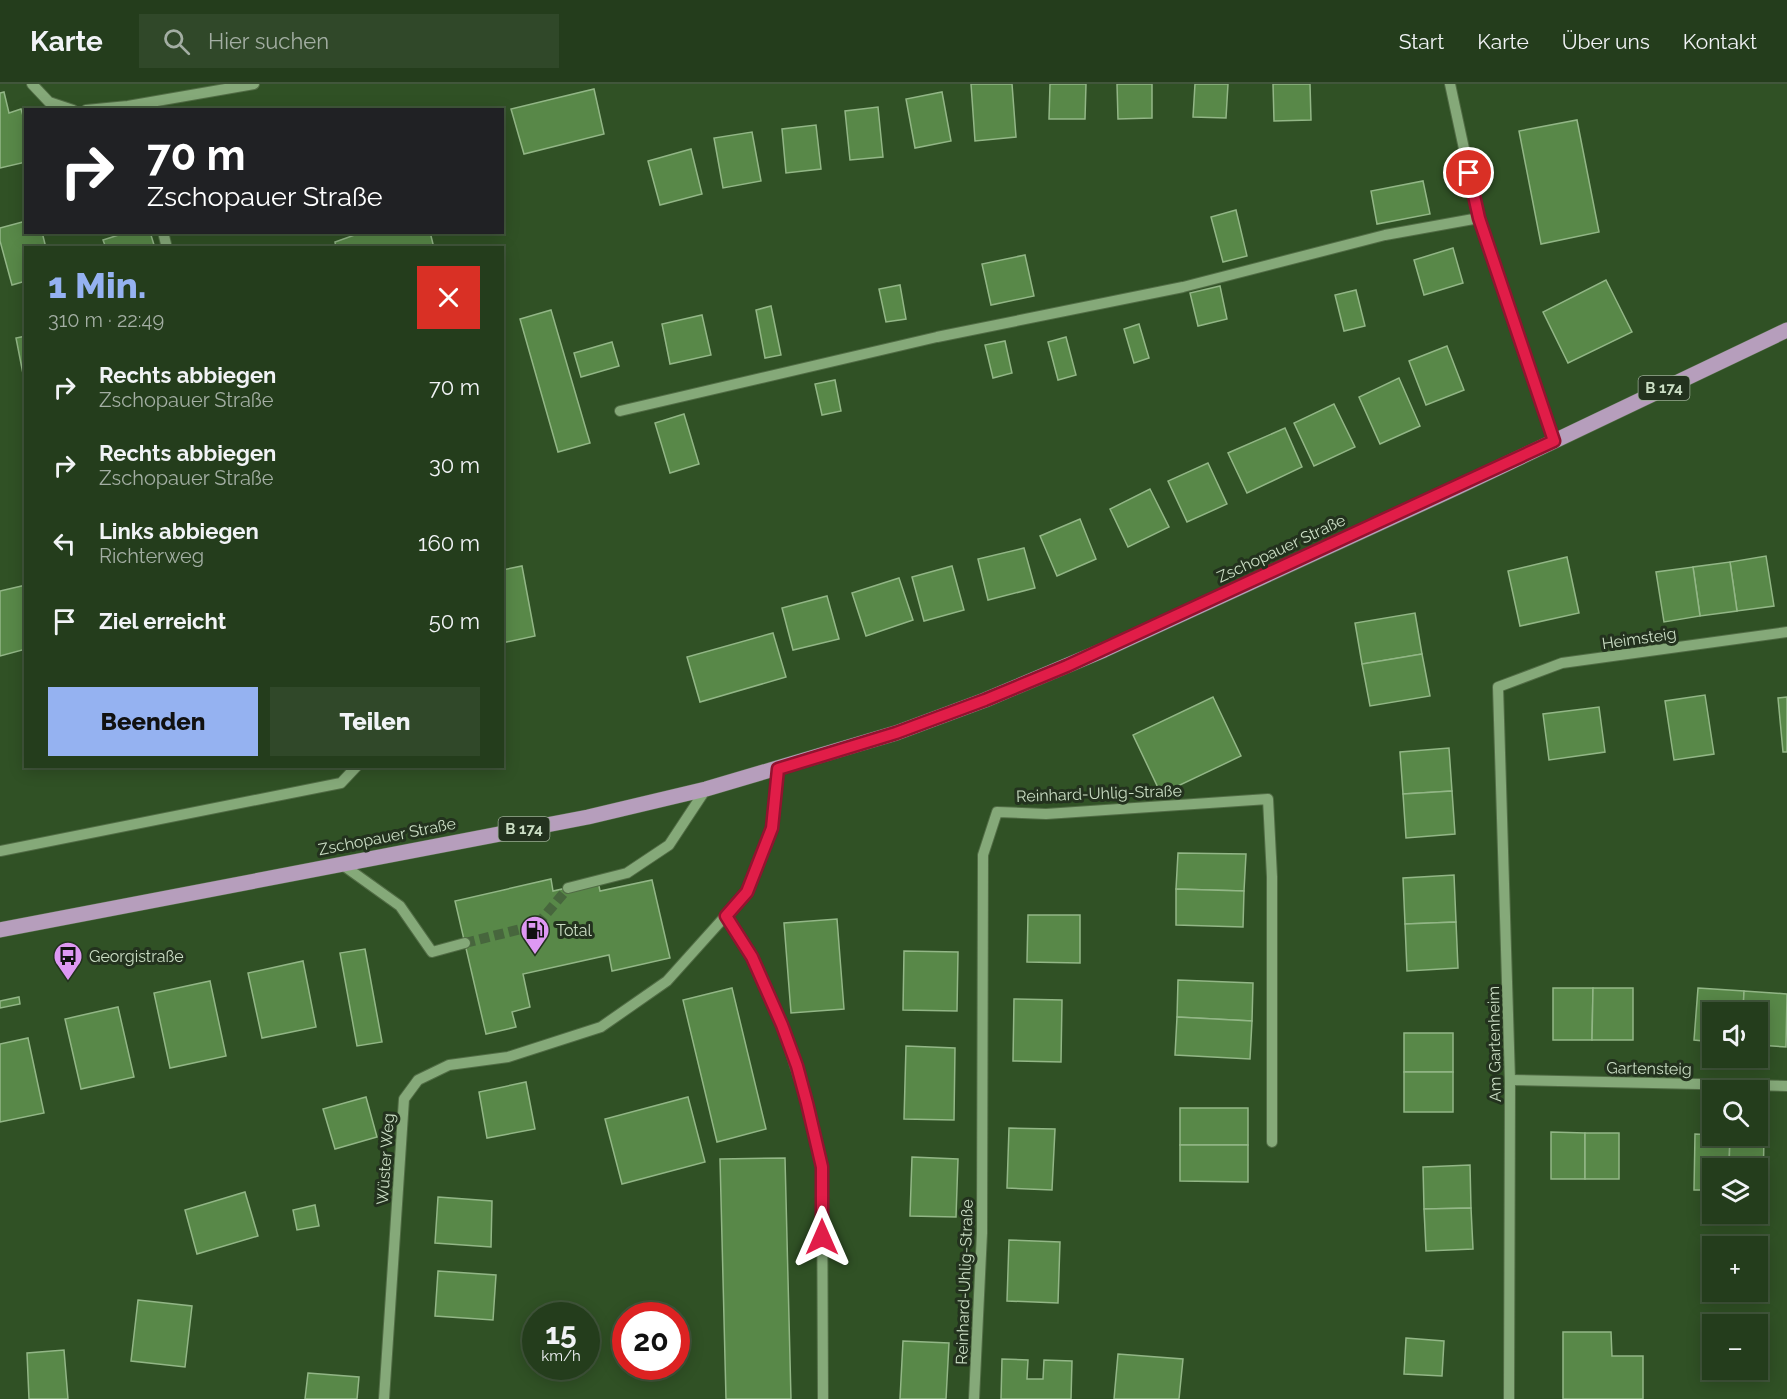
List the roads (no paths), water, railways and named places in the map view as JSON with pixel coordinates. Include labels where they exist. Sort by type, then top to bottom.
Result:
[{"type":"main road","name":"Zschopauer Straße","points":[[0,930],[588,817],[706,789],[896,733],[1067,666],[1554,441],[1781,333]]},
{"type":"street","points":[[32,84],[48,102],[68,108]]},
{"type":"street","points":[[128,108],[254,84]]},
{"type":"street","points":[[1450,84],[1479,218],[1554,441]]},
{"type":"street","points":[[620,411],[937,337],[1183,287],[1385,235],[1479,218]]},
{"type":"street","name":"Heimsteig","points":[[1498,687],[1562,663],[1787,632]]},
{"type":"street","name":"Am Gartenheim","points":[[1498,687],[1510,1080],[1509,1399]]},
{"type":"street","points":[[0,851],[341,783],[355,768]]},
{"type":"street","points":[[778,769],[772,828],[747,892],[726,916],[752,957],[782,1025],[807,1103],[822,1167],[823,1399]]},
{"type":"street","points":[[568,888],[627,873],[669,845],[706,789]]},
{"type":"street","name":"Reinhard-Uhlig-Straße","points":[[975,1399],[982,1233],[983,855],[997,812],[1046,814],[1268,799],[1272,878],[1272,1142]]},
{"type":"street","points":[[340,863],[400,906],[432,952],[465,943]]},
{"type":"street","name":"Wüster Weg","points":[[384,1399],[404,1099],[418,1080],[449,1065],[508,1057],[601,1027],[666,981],[726,916]]},
{"type":"street","name":"Gartensteig","points":[[1510,1080],[1787,1086]]},
{"type":"tunnel","points":[[465,943],[537,925],[568,888]]},
{"type":"place","name":"Total","points":[[535,956]]},
{"type":"place","name":"Georgistraße","points":[[68,982]]}]
